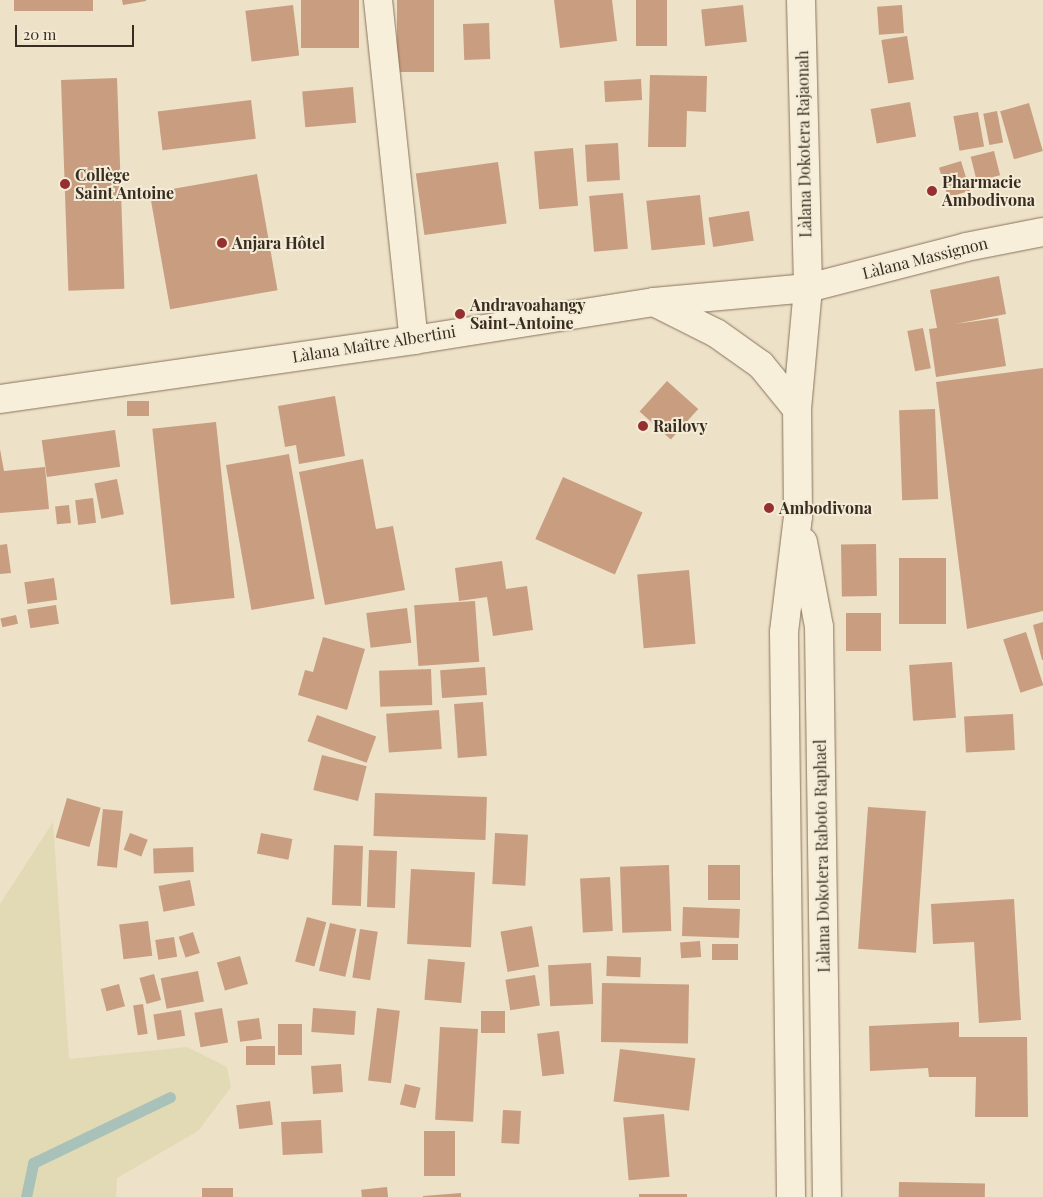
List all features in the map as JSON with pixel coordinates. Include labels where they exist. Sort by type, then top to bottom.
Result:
[{"type":"main road","points":[[378,0],[414,340]]},
{"type":"main road","name":"Làlana Dokotera Rajaonah","points":[[801,0],[808,288]]},
{"type":"main road","name":"Làlana Massignon","points":[[808,288],[966,247],[1043,232]]},
{"type":"main road","name":"Làlana Maître Albertini","points":[[0,399],[414,340],[654,302],[808,288]]},
{"type":"main road","name":"Làlana Dokotera Raboto Raphael","points":[[791,1197],[784,632],[798,516],[797,409],[808,288]]},
{"type":"main road","points":[[654,302],[716,333],[761,365],[797,409]]},
{"type":"main road","name":"Làlana Dokotera Raboto Raphael","points":[[798,516],[819,627],[827,1197]]},
{"type":"shaded area","points":[[53,822],[69,1059],[187,1047],[227,1067],[231,1087],[198,1131],[117,1178],[116,1197],[0,1197],[0,904]]},
{"type":"building","points":[[14,0],[93,0],[93,11],[14,11]]},
{"type":"building","points":[[122,0],[146,0],[146,1],[123,5]]},
{"type":"building","points":[[301,0],[359,0],[359,48],[301,48]]},
{"type":"building","points":[[397,0],[434,0],[434,72],[397,72]]},
{"type":"building","points":[[554,0],[612,0],[617,41],[560,48]]},
{"type":"building","points":[[636,0],[667,0],[667,46],[636,46]]},
{"type":"building","points":[[293,5],[299,56],[252,61],[245,11]]},
{"type":"building","points":[[743,5],[747,42],[705,46],[701,9]]},
{"type":"building","points":[[902,5],[904,33],[879,35],[877,7]]},
{"type":"building","points":[[489,23],[490,59],[464,60],[463,24]]},
{"type":"building","points":[[907,36],[914,79],[888,84],[881,40]]},
{"type":"building","points":[[650,75],[707,76],[706,112],[687,111],[686,147],[648,147]]},
{"type":"building","points":[[117,78],[124,289],[68,291],[61,80]]},
{"type":"building","points":[[641,79],[642,100],[605,102],[604,81]]},
{"type":"building","points":[[353,87],[356,123],[305,127],[302,91]]},
{"type":"building","points":[[251,100],[256,139],[162,150],[158,111]]},
{"type":"building","points":[[910,102],[916,136],[877,143],[871,109]]},
{"type":"building","points":[[1029,103],[1043,151],[1014,159],[1000,111]]},
{"type":"building","points":[[997,111],[1003,142],[989,145],[983,114]]},
{"type":"building","points":[[978,112],[984,146],[959,151],[953,116]]},
{"type":"building","points":[[618,143],[620,180],[587,182],[585,145]]},
{"type":"building","points":[[573,148],[578,206],[539,209],[534,151]]},
{"type":"building","points":[[994,151],[1000,175],[977,181],[971,157]]},
{"type":"building","points":[[961,161],[970,191],[948,197],[939,168]]},
{"type":"building","points":[[498,162],[507,223],[424,235],[416,174]]},
{"type":"building","points":[[257,174],[277,290],[170,309],[150,193]]},
{"type":"building","points":[[623,193],[628,249],[594,252],[589,196]]},
{"type":"building","points":[[700,195],[705,245],[652,250],[646,201]]},
{"type":"building","points":[[749,211],[754,241],[713,247],[709,217]]},
{"type":"building","points":[[999,276],[1006,314],[955,324],[998,318],[1006,366],[936,377],[929,329],[937,328],[930,290]]},
{"type":"building","points":[[923,328],[931,368],[915,371],[907,331]]},
{"type":"building","points":[[1043,368],[1043,611],[967,629],[936,382]]},
{"type":"building","points":[[667,381],[698,409],[671,440],[640,411]]},
{"type":"building","points":[[335,396],[345,456],[299,464],[296,445],[285,447],[278,406]]},
{"type":"building","points":[[127,401],[149,401],[149,416],[127,416]]},
{"type":"building","points":[[935,409],[938,499],[902,500],[899,410]]},
{"type":"building","points":[[216,422],[235,598],[171,605],[152,429]]},
{"type":"building","points":[[115,430],[120,467],[47,477],[42,440]]},
{"type":"building","points":[[0,449],[4,471],[45,467],[49,509],[0,513]]},
{"type":"building","points":[[289,454],[315,599],[251,610],[226,465]]},
{"type":"building","points":[[363,459],[376,529],[393,526],[405,590],[325,605],[299,472]]},
{"type":"building","points":[[563,477],[642,512],[615,575],[535,539]]},
{"type":"building","points":[[117,479],[124,514],[101,519],[94,483]]},
{"type":"building","points":[[93,498],[96,523],[78,525],[75,500]]},
{"type":"building","points":[[69,505],[71,523],[57,524],[55,506]]},
{"type":"building","points":[[7,544],[11,573],[0,574],[0,545]]},
{"type":"building","points":[[876,544],[877,596],[842,597],[841,545]]},
{"type":"building","points":[[899,558],[946,558],[946,624],[899,624]]},
{"type":"building","points":[[502,561],[506,589],[527,586],[533,630],[493,636],[487,597],[459,601],[455,568]]},
{"type":"building","points":[[689,570],[695,644],[644,648],[637,575]]},
{"type":"building","points":[[54,578],[57,600],[27,604],[24,582]]},
{"type":"building","points":[[475,601],[479,662],[418,666],[414,605]]},
{"type":"building","points":[[56,605],[59,624],[30,628],[27,610]]},
{"type":"building","points":[[407,608],[411,643],[371,648],[366,613]]},
{"type":"building","points":[[846,613],[881,613],[881,651],[846,651]]},
{"type":"building","points":[[16,615],[18,624],[2,627],[0,619]]},
{"type":"building","points":[[1043,622],[1043,660],[1042,660],[1033,625]]},
{"type":"building","points":[[1026,632],[1043,685],[1020,693],[1003,639]]},
{"type":"building","points":[[323,637],[365,649],[347,710],[298,695],[305,670],[313,672]]},
{"type":"building","points":[[952,662],[956,718],[913,721],[909,665]]},
{"type":"building","points":[[485,667],[487,695],[442,698],[440,670]]},
{"type":"building","points":[[431,669],[432,705],[380,707],[379,671]]},
{"type":"building","points":[[483,702],[487,756],[458,758],[454,704]]},
{"type":"building","points":[[439,710],[442,749],[389,753],[386,714]]},
{"type":"building","points":[[1013,714],[1015,750],[966,753],[964,717]]},
{"type":"building","points":[[317,715],[376,737],[367,763],[307,741]]},
{"type":"building","points":[[322,755],[367,766],[358,801],[313,790]]},
{"type":"building","points":[[375,793],[487,797],[485,840],[373,836]]},
{"type":"building","points":[[67,798],[101,808],[89,847],[56,837]]},
{"type":"building","points":[[868,807],[926,811],[916,953],[858,949]]},
{"type":"building","points":[[103,809],[123,811],[117,868],[97,866]]},
{"type":"building","points":[[130,833],[148,840],[141,857],[124,850]]},
{"type":"building","points":[[261,833],[292,839],[288,860],[257,854]]},
{"type":"building","points":[[495,833],[528,835],[525,886],[492,884]]},
{"type":"building","points":[[334,845],[363,846],[361,906],[332,905]]},
{"type":"building","points":[[193,847],[194,872],[154,873],[153,848]]},
{"type":"building","points":[[369,850],[397,851],[395,908],[367,907]]},
{"type":"building","points":[[669,865],[671,931],[622,933],[620,867]]},
{"type":"building","points":[[708,865],[740,865],[740,900],[708,900]]},
{"type":"building","points":[[411,869],[475,872],[471,947],[407,944]]},
{"type":"building","points":[[610,877],[613,931],[583,932],[580,879]]},
{"type":"building","points":[[190,880],[195,906],[164,912],[159,886]]},
{"type":"building","points":[[1014,899],[1021,1020],[979,1023],[974,942],[933,944],[931,904]]},
{"type":"building","points":[[683,907],[740,909],[739,938],[682,936]]},
{"type":"building","points":[[307,917],[326,922],[314,967],[295,961]]},
{"type":"building","points":[[148,921],[152,956],[123,959],[119,925]]},
{"type":"building","points":[[330,923],[356,929],[345,977],[319,971]]},
{"type":"building","points":[[532,926],[539,966],[508,972],[500,932]]},
{"type":"building","points":[[360,929],[378,932],[370,980],[352,977]]},
{"type":"building","points":[[193,932],[200,953],[186,958],[179,937]]},
{"type":"building","points":[[174,937],[177,957],[158,960],[155,940]]},
{"type":"building","points":[[700,941],[701,957],[681,958],[680,942]]},
{"type":"building","points":[[712,944],[738,944],[738,960],[712,960]]},
{"type":"building","points":[[240,956],[248,984],[225,990],[217,963]]},
{"type":"building","points":[[607,956],[641,957],[640,977],[606,976]]},
{"type":"building","points":[[428,959],[465,962],[461,1003],[424,1000]]},
{"type":"building","points":[[591,963],[593,1004],[550,1006],[548,965]]},
{"type":"building","points":[[198,971],[204,1001],[167,1009],[161,978]]},
{"type":"building","points":[[154,974],[161,1000],[146,1004],[140,978]]},
{"type":"building","points":[[535,975],[540,1006],[510,1010],[505,980]]},
{"type":"building","points":[[602,983],[689,985],[688,1044],[601,1042]]},
{"type":"building","points":[[119,984],[125,1006],[107,1011],[101,989]]},
{"type":"building","points":[[143,1004],[148,1034],[138,1035],[133,1006]]},
{"type":"building","points":[[222,1008],[228,1042],[201,1047],[194,1013]]},
{"type":"building","points":[[313,1008],[356,1011],[354,1035],[311,1032]]},
{"type":"building","points":[[377,1008],[400,1011],[391,1083],[368,1080]]},
{"type":"building","points":[[181,1010],[185,1036],[157,1040],[153,1014]]},
{"type":"building","points":[[481,1011],[505,1011],[505,1033],[481,1033]]},
{"type":"building","points":[[259,1018],[262,1039],[240,1042],[237,1021]]},
{"type":"building","points":[[959,1022],[959,1037],[1027,1037],[1028,1117],[975,1117],[976,1077],[929,1077],[928,1068],[870,1071],[869,1026]]},
{"type":"building","points":[[278,1024],[302,1024],[302,1055],[278,1055]]},
{"type":"building","points":[[440,1027],[478,1029],[473,1122],[435,1120]]},
{"type":"building","points":[[559,1031],[564,1074],[542,1076],[537,1034]]},
{"type":"building","points":[[246,1046],[275,1046],[275,1065],[246,1065]]},
{"type":"building","points":[[620,1049],[695,1058],[689,1111],[614,1102]]},
{"type":"building","points":[[341,1064],[343,1092],[313,1094],[311,1066]]},
{"type":"building","points":[[405,1084],[421,1088],[415,1108],[400,1104]]},
{"type":"building","points":[[270,1101],[273,1125],[239,1129],[236,1105]]},
{"type":"building","points":[[503,1110],[521,1111],[519,1144],[501,1143]]},
{"type":"building","points":[[664,1114],[669,1177],[629,1180],[623,1118]]},
{"type":"building","points":[[321,1120],[323,1153],[283,1155],[281,1122]]},
{"type":"building","points":[[424,1131],[455,1131],[455,1176],[424,1176]]},
{"type":"building","points":[[899,1182],[985,1184],[985,1197],[899,1197]]},
{"type":"building","points":[[387,1187],[388,1197],[362,1197],[361,1190]]},
{"type":"building","points":[[202,1188],[233,1188],[233,1197],[202,1197]]},
{"type":"building","points":[[461,1193],[461,1197],[423,1197],[423,1196]]},
{"type":"building","points":[[639,1194],[687,1194],[687,1197],[639,1197]]},
{"type":"waterway","points":[[26,1197],[33,1163],[170,1097]]},
{"type":"place","name":"Collège Saint Antoine","points":[[65,184]]},
{"type":"place","name":"Pharmacie Ambodivona","points":[[932,191]]},
{"type":"place","name":"Anjara Hôtel","points":[[222,243]]},
{"type":"place","name":"Andravoahangy Saint-Antoine","points":[[460,314]]},
{"type":"place","name":"Railovy","points":[[643,426]]},
{"type":"place","name":"Ambodivona","points":[[769,508]]}]
